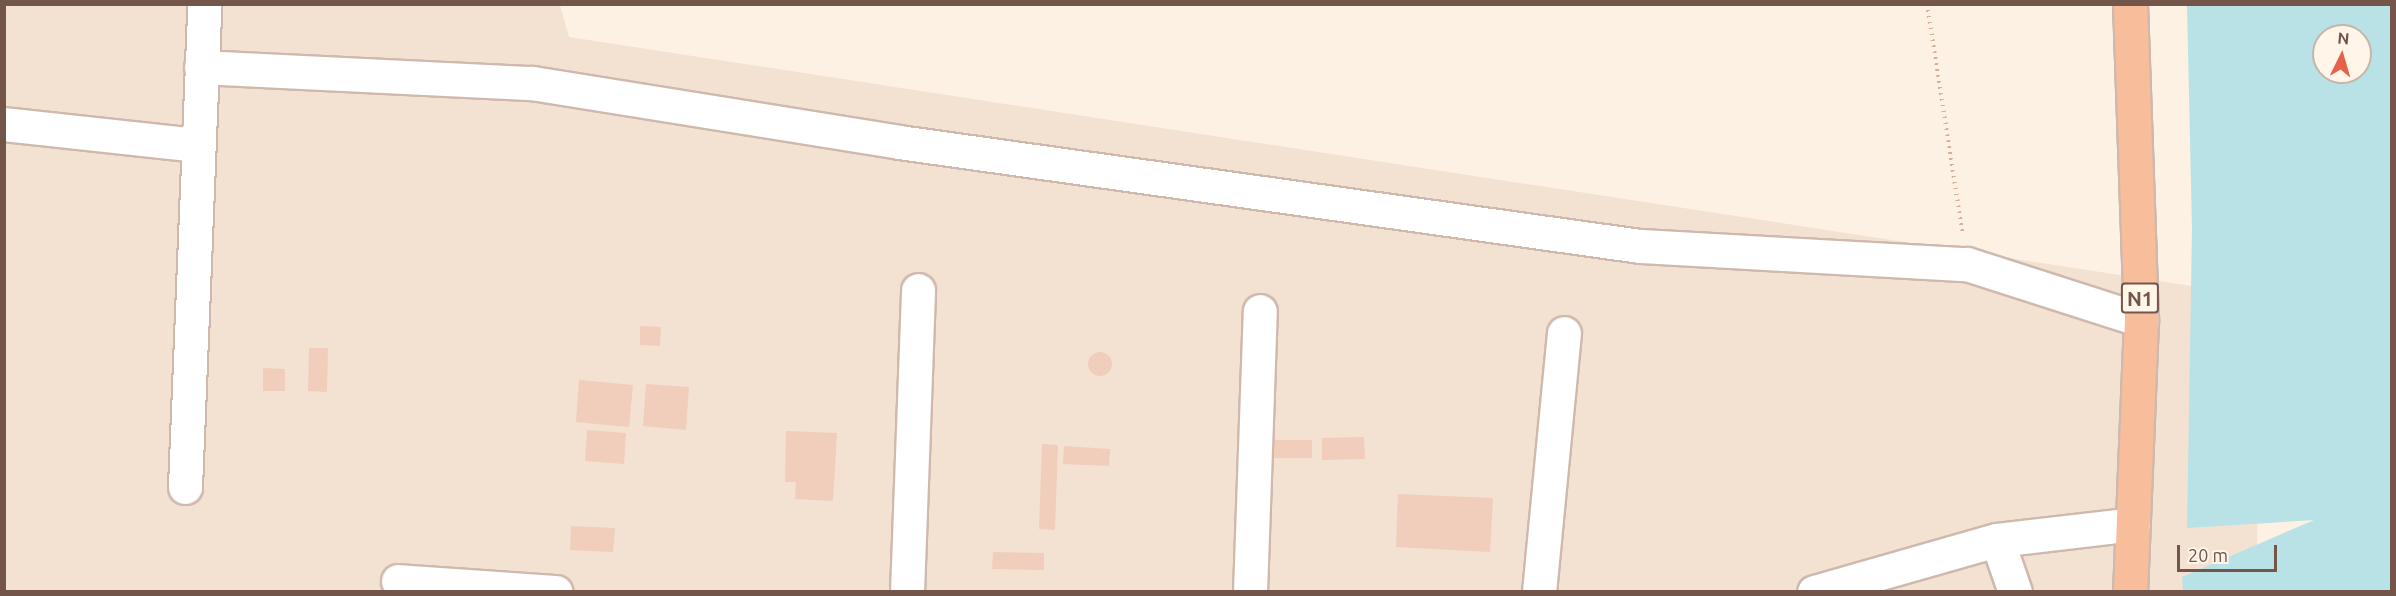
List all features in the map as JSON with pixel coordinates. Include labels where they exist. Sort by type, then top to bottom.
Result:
[{"type":"highway","name":"N1","points":[[2130,4],[2141,320],[2130,591]]},
{"type":"street","points":[[185,488],[204,4]]},
{"type":"street","points":[[201,67],[532,82],[899,142],[1640,246],[1967,264],[2141,320]]},
{"type":"street","points":[[4,124],[198,145]]},
{"type":"street","points":[[907,591],[918,290]]},
{"type":"street","points":[[1250,591],[1260,311]]},
{"type":"street","points":[[1539,591],[1564,333]]},
{"type":"street","points":[[1814,591],[1997,540],[2133,524]]},
{"type":"street","points":[[1997,540],[2015,591]]},
{"type":"street","points":[[398,581],[556,591]]},
{"type":"path","points":[[1927,4],[1967,264]]},
{"type":"shaded area","points":[[4,5],[560,5],[569,37],[2263,297],[2256,591],[5,591]]},
{"type":"water","points":[[2187,5],[2391,5],[2391,591],[2183,591],[2182,577],[2314,520],[2187,528],[2192,229]]},
{"type":"building","points":[[640,326],[661,327],[660,346],[640,345]]},
{"type":"building","points":[[309,348],[328,348],[327,392],[308,391]]},
{"type":"building","points":[[1100,352],[1108,356],[1112,364],[1108,372],[1100,376],[1092,372],[1088,364],[1092,356]]},
{"type":"building","points":[[263,368],[285,369],[285,391],[263,391]]},
{"type":"building","points":[[579,380],[633,385],[629,427],[576,422]]},
{"type":"building","points":[[646,384],[689,387],[686,430],[643,426]]},
{"type":"building","points":[[587,430],[626,433],[624,464],[585,461]]},
{"type":"building","points":[[786,431],[837,433],[833,501],[795,499],[796,482],[785,482]]},
{"type":"building","points":[[1364,437],[1365,459],[1322,460],[1322,438]]},
{"type":"building","points":[[1269,440],[1312,440],[1312,458],[1269,458]]},
{"type":"building","points":[[1042,444],[1058,445],[1055,530],[1039,529]]},
{"type":"building","points":[[1064,446],[1110,449],[1109,466],[1063,464]]},
{"type":"building","points":[[1398,494],[1493,498],[1490,552],[1396,547]]},
{"type":"building","points":[[571,526],[615,528],[613,552],[570,550]]},
{"type":"building","points":[[993,552],[1044,553],[1044,570],[992,569]]}]
